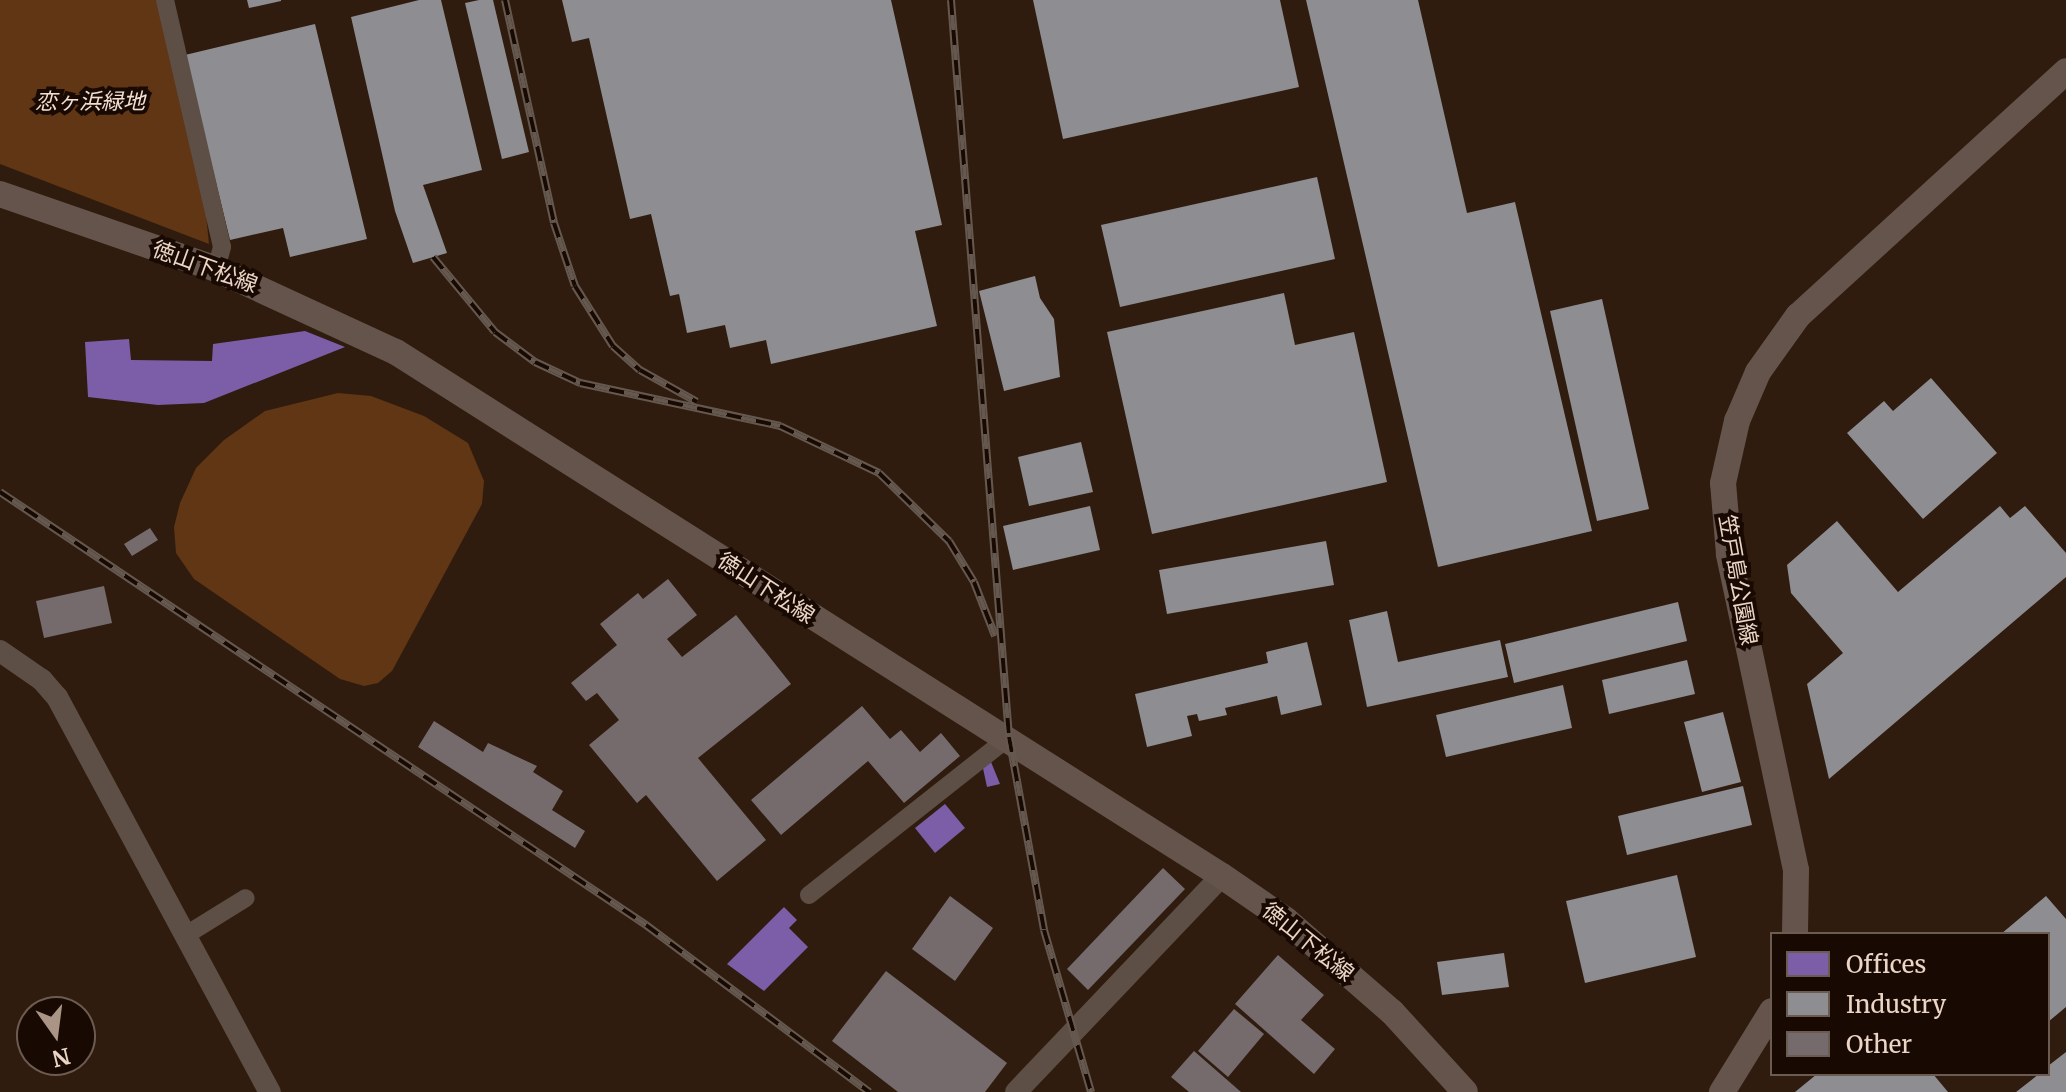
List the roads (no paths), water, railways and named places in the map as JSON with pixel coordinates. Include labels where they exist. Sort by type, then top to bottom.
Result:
[{"type":"main road","name":"笠戸島公園線","points":[[1795,932],[1796,870],[1729,554],[1723,483],[1737,421],[1758,372],[1798,316],[2066,71]]},
{"type":"main road","name":"徳山下松線","points":[[0,194],[216,269],[396,352],[1009,737],[1286,920],[1392,1012],[1465,1092]]},
{"type":"main road","points":[[1722,1092],[1770,1014]]},
{"type":"street","points":[[165,0],[222,247],[216,269]]},
{"type":"street","points":[[0,651],[42,680],[57,697],[97,779],[186,935],[270,1092]]},
{"type":"street","points":[[809,895],[1009,737]]},
{"type":"street","points":[[1016,1092],[1222,876]]},
{"type":"street","points":[[186,935],[246,898]]},
{"type":"railway","points":[[505,0],[554,223],[575,286],[613,346],[640,370],[697,402]]},
{"type":"railway","points":[[951,0],[1009,737],[1044,930],[1091,1092]]},
{"type":"railway","points":[[433,257],[495,332],[535,362],[580,383],[780,426],[879,473],[949,541],[974,582],[995,636]]},
{"type":"railway","points":[[0,492],[646,925],[869,1092]]},
{"type":"park label","name":"恋ヶ浜緑地","points":[[90,102]]}]
